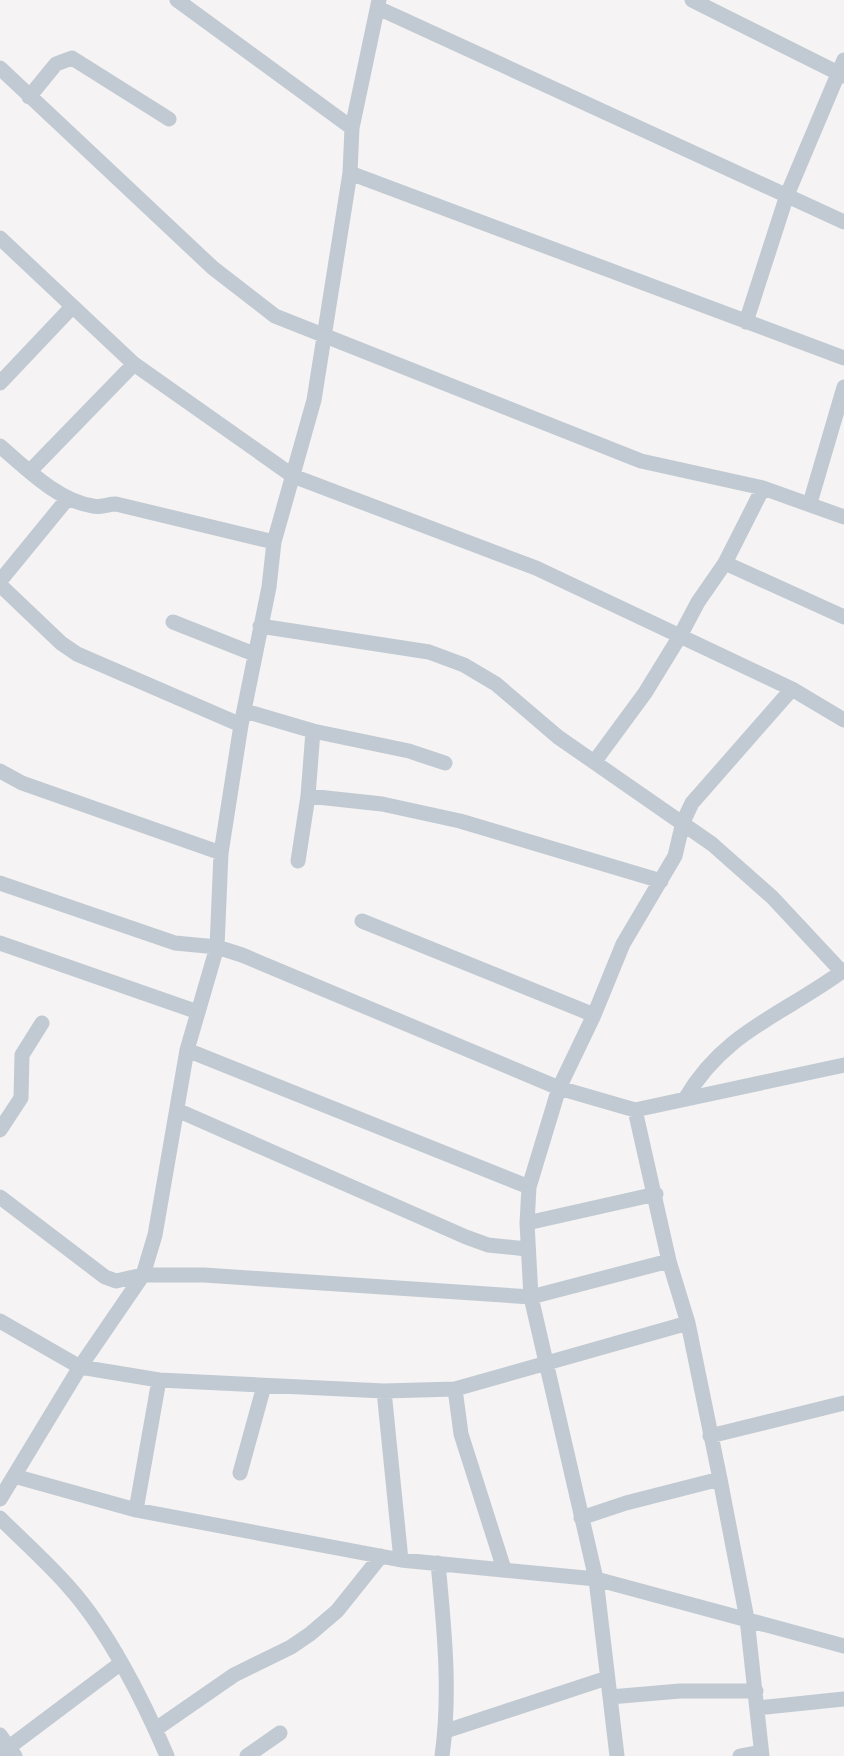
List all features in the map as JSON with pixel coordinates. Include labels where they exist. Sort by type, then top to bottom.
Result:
[{"type":"street","points":[[177,0],[352,128]]},
{"type":"street","points":[[692,0],[842,70],[788,195],[746,322]]},
{"type":"street","points":[[0,1499],[80,1367],[143,1275],[155,1235],[187,1050],[217,947],[221,853],[243,718],[269,587],[274,542],[314,400],[326,337],[350,173],[352,128],[378,4],[652,135],[844,222]]},
{"type":"street","points":[[29,97],[57,64],[72,58],[169,119]]},
{"type":"street","points":[[0,68],[213,268],[275,316],[641,461],[764,488],[844,517]]},
{"type":"street","points":[[350,173],[844,358]]},
{"type":"street","points":[[3,246],[134,364],[293,476],[536,568],[792,689],[844,720]]},
{"type":"street","points":[[0,383],[72,307]]},
{"type":"street","points":[[30,471],[134,364]]},
{"type":"street","points":[[810,503],[844,387]]},
{"type":"street","points":[[0,446],[68,498],[92,507],[116,504],[274,542]]},
{"type":"street","points":[[595,761],[645,693],[698,602],[725,563],[764,488]]},
{"type":"street","points":[[68,498],[0,583],[61,643],[77,654],[243,718],[409,751],[445,764]]},
{"type":"street","points":[[725,563],[844,617]]},
{"type":"street","points":[[173,622],[254,654]]},
{"type":"street","points":[[260,626],[429,652],[464,665],[496,684],[558,737],[683,822],[772,897],[843,971],[744,1033],[720,1052],[697,1078],[685,1099]]},
{"type":"street","points":[[617,1756],[596,1579],[531,1297],[527,1249],[529,1187],[559,1088],[594,1015],[623,944],[675,856],[683,822],[698,794],[792,689]]},
{"type":"street","points":[[298,861],[308,796],[313,731]]},
{"type":"street","points":[[0,771],[22,783],[221,853]]},
{"type":"street","points":[[308,796],[382,804],[459,821],[662,881]]},
{"type":"street","points":[[0,883],[175,943],[217,947],[559,1088],[635,1110],[844,1065]]},
{"type":"street","points":[[362,921],[594,1015]]},
{"type":"street","points":[[0,943],[198,1012]]},
{"type":"street","points":[[0,1130],[21,1098],[22,1055],[42,1023]]},
{"type":"street","points":[[187,1050],[529,1187]]},
{"type":"street","points":[[177,1110],[466,1237],[488,1245],[527,1249]]},
{"type":"street","points":[[635,1110],[656,1194],[669,1261],[688,1323],[747,1619],[762,1754],[740,1756]]},
{"type":"street","points":[[527,1223],[656,1194]]},
{"type":"street","points":[[0,1197],[105,1277],[116,1281],[143,1275],[204,1275],[531,1297],[669,1261]]},
{"type":"street","points":[[0,1321],[80,1367],[159,1380],[384,1391],[455,1389],[688,1323]]},
{"type":"street","points":[[136,1509],[159,1380]]},
{"type":"street","points":[[240,1473],[264,1386]]},
{"type":"street","points":[[455,1389],[461,1434],[504,1569]]},
{"type":"street","points":[[384,1391],[401,1560]]},
{"type":"street","points":[[710,1436],[844,1403]]},
{"type":"street","points":[[14,1476],[136,1509],[401,1560],[596,1579],[844,1646]]},
{"type":"street","points":[[581,1518],[626,1503],[720,1479]]},
{"type":"street","points":[[0,1518],[70,1587],[121,1663],[156,1729],[167,1756]]},
{"type":"street","points":[[156,1729],[226,1680],[291,1647],[310,1634],[337,1611],[381,1556]]},
{"type":"street","points":[[438,1563],[446,1650],[446,1731],[442,1756]]},
{"type":"street","points":[[6,1748],[121,1663]]},
{"type":"street","points":[[446,1731],[607,1678]]},
{"type":"street","points":[[610,1697],[680,1690],[756,1691]]},
{"type":"street","points":[[757,1708],[844,1699]]},
{"type":"street","points":[[247,1756],[280,1733]]}]
